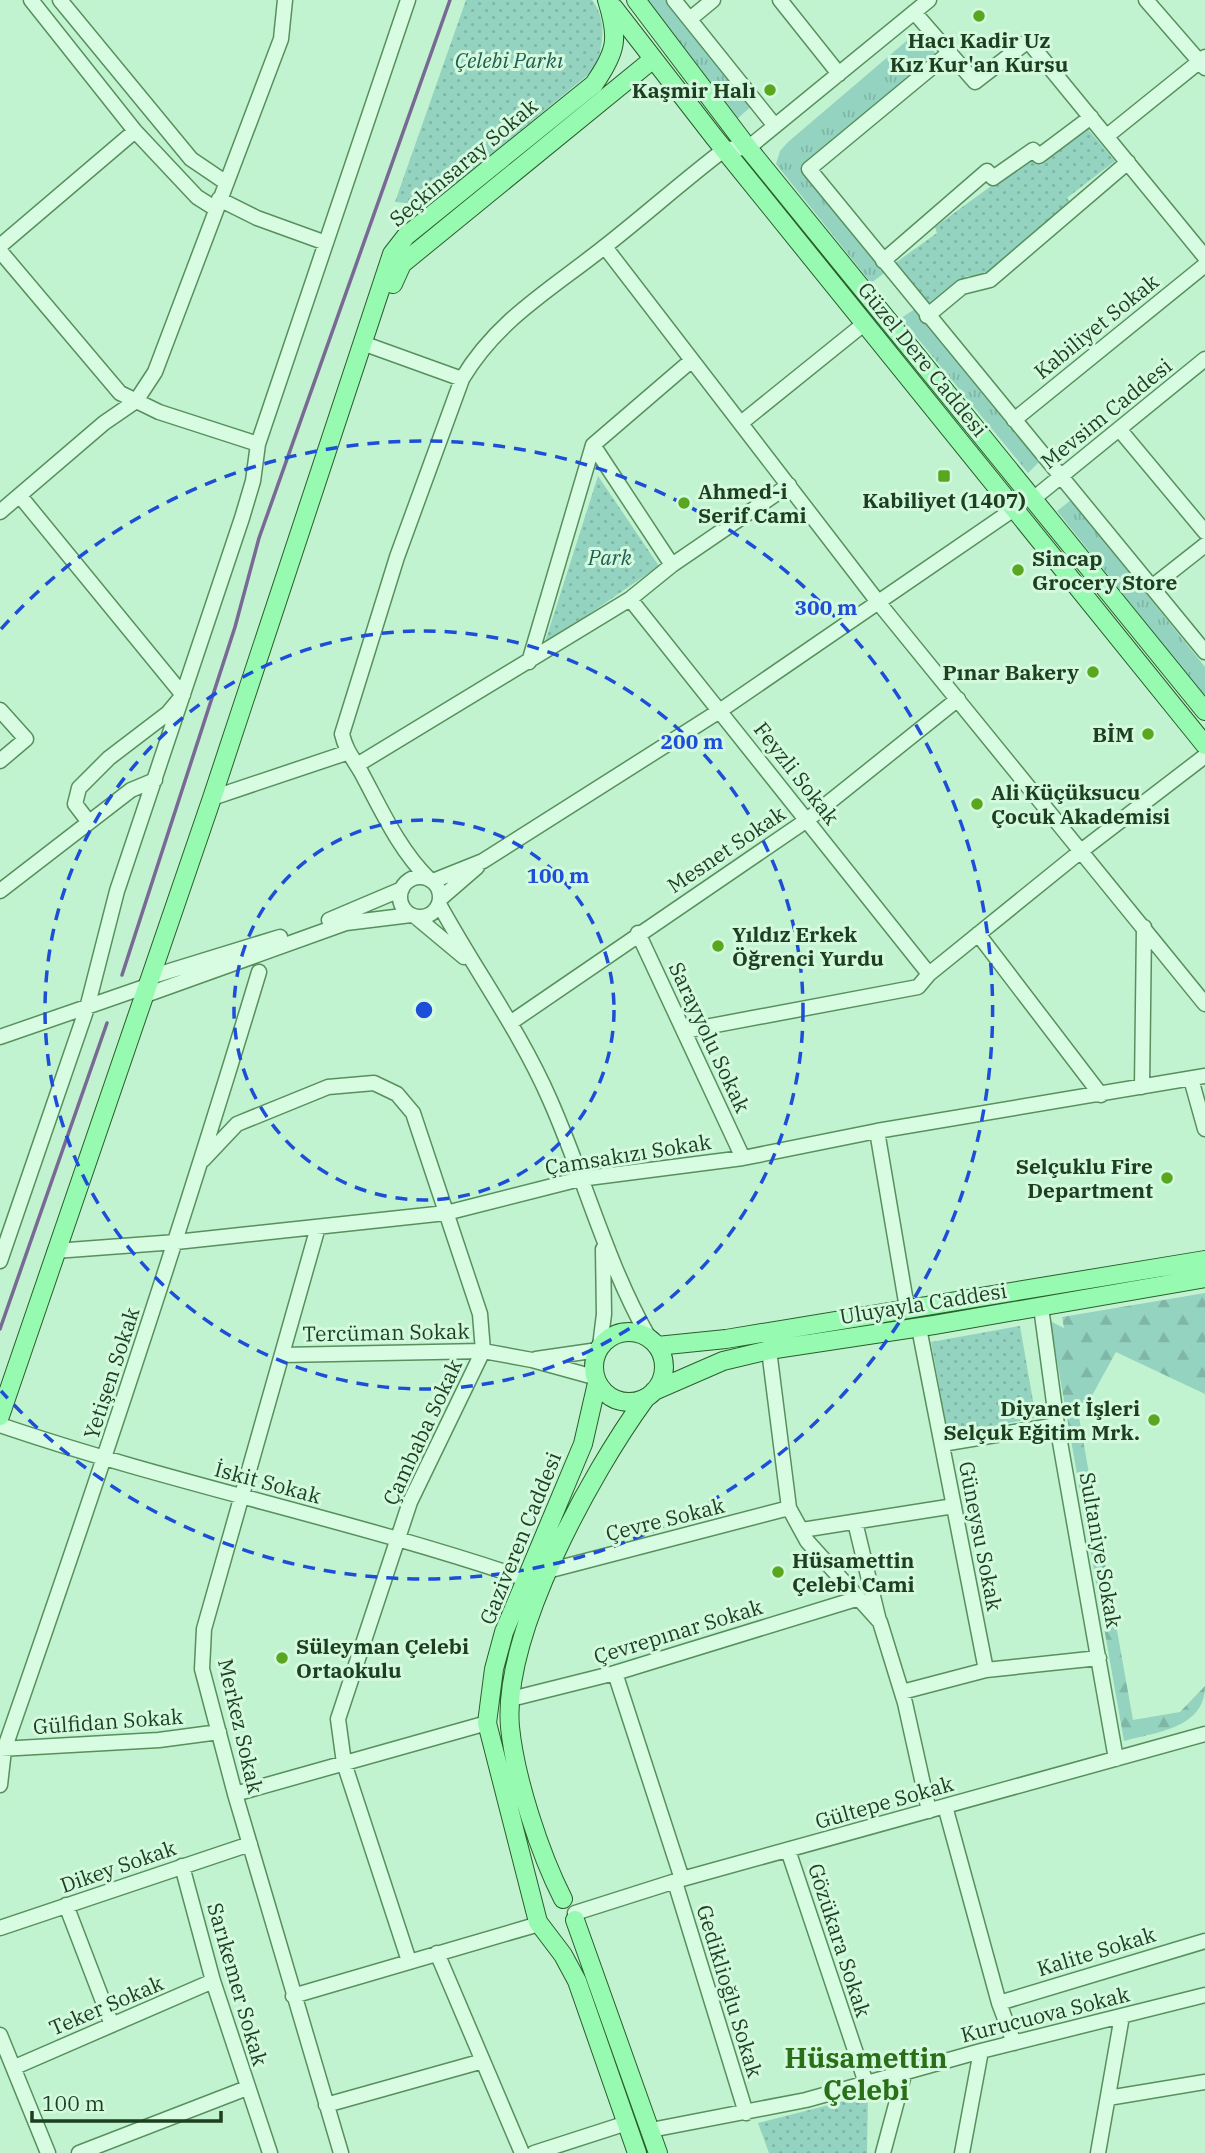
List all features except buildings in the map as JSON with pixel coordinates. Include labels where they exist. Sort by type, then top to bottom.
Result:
[{"type":"main road","name":"Güzel Dere Caddesi","points":[[607,0],[652,60],[1205,745]]},
{"type":"main road","name":"Seçkinsaray Sokak","points":[[365,344],[392,254],[406,236],[594,84],[612,58],[616,29],[607,0]]},
{"type":"main road","name":"Güzel Dere Caddesi","points":[[636,0],[748,148],[1205,711]]},
{"type":"main road","name":"Seçkinsaray Sokak","points":[[365,344],[402,264],[652,60]]},
{"type":"main road","points":[[0,1416],[365,344]]},
{"type":"main road","name":"Uluyayla Caddesi","points":[[653,1342],[726,1339],[1205,1260]]},
{"type":"main road","name":"Uluyayla Caddesi","points":[[650,1395],[723,1361],[769,1350],[919,1328],[1205,1278]]},
{"type":"main road","points":[[628,1331],[653,1342],[664,1369],[650,1395],[634,1402],[612,1399],[596,1380],[593,1366],[599,1348],[618,1333],[628,1331]]},
{"type":"main road","name":"Gaziveren Caddesi","points":[[596,1380],[583,1444],[504,1632],[494,1669],[487,1723],[540,1924],[563,1955],[577,1981],[637,2153]]},
{"type":"main road","name":"Gaziveren Caddesi","points":[[650,1395],[610,1447],[589,1484],[524,1633],[514,1668],[510,1727],[541,1849],[571,1910],[658,2153]]},
{"type":"main road","points":[[547,1900],[571,1910],[564,1935],[540,1924],[547,1900]]},
{"type":"street","points":[[31,0],[135,131],[197,197],[326,243]]},
{"type":"street","points":[[60,0],[191,159],[225,182]]},
{"type":"street","points":[[0,512],[104,423],[136,401],[155,372],[281,39],[285,0]]},
{"type":"street","points":[[0,1261],[87,1008],[117,891],[246,506],[258,444],[408,0]]},
{"type":"street","points":[[674,0],[770,131]]},
{"type":"street","points":[[690,19],[713,0]]},
{"type":"street","points":[[780,0],[839,74]]},
{"type":"street","points":[[653,1342],[603,1241],[549,1098],[510,1023],[475,967],[431,880],[416,867],[393,832],[357,765],[346,753],[342,734],[397,557],[462,379],[476,355],[500,327],[605,247],[725,149],[748,148],[929,0]]},
{"type":"street","points":[[1107,136],[1203,62],[1146,0]]},
{"type":"street","points":[[914,12],[975,82],[1028,41],[1205,257]]},
{"type":"street","points":[[949,52],[809,169],[1205,652]]},
{"type":"street","points":[[883,261],[988,172],[993,178],[1033,150],[1039,156],[1091,117]]},
{"type":"street","points":[[135,131],[0,249],[120,393],[159,412],[258,444]]},
{"type":"street","points":[[927,316],[962,286],[990,280],[1128,162]]},
{"type":"street","points":[[605,247],[878,602],[1205,1004]]},
{"type":"street","name":"Kabiliyet Sokak","points":[[1014,420],[1205,265]]},
{"type":"street","points":[[741,423],[865,323]]},
{"type":"street","points":[[365,344],[462,379]]},
{"type":"street","points":[[529,662],[593,445],[692,359]]},
{"type":"street","name":"Mevsim Caddesi","points":[[1033,499],[1205,359]]},
{"type":"street","points":[[1119,429],[1205,532]]},
{"type":"street","points":[[593,445],[671,565]]},
{"type":"street","points":[[357,765],[631,599],[671,565],[789,485]]},
{"type":"street","points":[[20,496],[183,695]]},
{"type":"street","points":[[147,986],[346,923],[432,913],[483,861],[721,710],[1014,509]]},
{"type":"street","points":[[1153,586],[1205,545]]},
{"type":"street","name":"Feyzli Sokak","points":[[631,599],[929,974]]},
{"type":"street","points":[[88,821],[75,804],[79,788],[109,758],[168,713],[183,695]]},
{"type":"street","name":"Mesnet Sokak","points":[[510,1023],[807,820],[958,699]]},
{"type":"street","points":[[0,710],[26,739],[0,761]]},
{"type":"street","points":[[212,798],[346,753]]},
{"type":"street","points":[[684,1031],[918,986],[929,974],[1081,851],[1205,756]]},
{"type":"street","points":[[0,891],[131,790],[155,780]]},
{"type":"street","points":[[393,832],[404,863],[402,904],[475,967]]},
{"type":"street","points":[[0,1037],[306,929],[404,887],[416,878],[431,880],[483,861]]},
{"type":"street","points":[[1142,1087],[1144,928]]},
{"type":"street","name":"Sarayyolu Sokak","points":[[639,933],[743,1158]]},
{"type":"street","points":[[978,934],[1101,1094]]},
{"type":"street","name":"Yetişen Sokak","points":[[0,1785],[2,1750],[105,1461],[203,1160],[259,972]]},
{"type":"street","points":[[0,1030],[20,1029]]},
{"type":"street","points":[[1198,1077],[1205,1129]]},
{"type":"street","name":"Çamsakızı Sokak","points":[[55,1251],[176,1242],[446,1213],[580,1179],[743,1158],[877,1131],[1198,1077]]},
{"type":"street","name":"Çambaba Sokak","points":[[203,1160],[237,1124],[328,1087],[374,1083],[397,1094],[413,1113],[480,1314],[483,1351],[411,1502],[338,1719],[344,1763],[409,1961]]},
{"type":"street","points":[[877,1131],[907,1308]]},
{"type":"street","name":"Merkez Sokak","points":[[318,1227],[204,1629],[202,1669],[293,1996],[341,2153]]},
{"type":"street","points":[[599,1348],[604,1314],[603,1241]]},
{"type":"street","name":"Sultaniye Sokak","points":[[1041,1307],[1057,1425],[1116,1759]]},
{"type":"street","name":"Güneysu Sokak","points":[[919,1328],[986,1670]]},
{"type":"street","name":"Tercüman Sokak","points":[[531,1360],[599,1348]]},
{"type":"street","points":[[769,1350],[789,1508],[802,1530],[856,1599],[880,1622]]},
{"type":"street","name":"Tercüman Sokak","points":[[282,1354],[483,1351],[531,1360],[596,1380]]},
{"type":"street","name":"İskit Sokak","points":[[0,1425],[105,1461],[398,1539],[526,1579]]},
{"type":"street","points":[[942,1444],[1057,1425]]},
{"type":"street","points":[[802,1530],[954,1506]]},
{"type":"street","name":"Çevre Sokak","points":[[551,1570],[789,1508]]},
{"type":"street","points":[[855,1522],[880,1622],[902,1692],[929,1811]]},
{"type":"street","name":"Çevrepınar Sokak","points":[[511,1699],[615,1672],[856,1599]]},
{"type":"street","points":[[902,1692],[986,1670],[1099,1657]]},
{"type":"street","name":"Gediklioğlu Sokak","points":[[615,1672],[746,2112]]},
{"type":"street","points":[[235,1794],[487,1723]]},
{"type":"street","name":"Gülfidan Sokak","points":[[2,1750],[159,1740],[219,1732]]},
{"type":"street","name":"Gültepe Sokak","points":[[571,1910],[1205,1736]]},
{"type":"street","points":[[945,1806],[999,2003],[1014,2043]]},
{"type":"street","name":"Dikey Sokak","points":[[0,1928],[250,1844]]},
{"type":"street","name":"Gözükara Sokak","points":[[788,1850],[866,2082]]},
{"type":"street","name":"Sarıkemer Sokak","points":[[182,1866],[213,1981],[270,2153]]},
{"type":"street","points":[[66,1905],[112,2025]]},
{"type":"street","points":[[293,1996],[540,1924]]},
{"type":"street","name":"Kalite Sokak","points":[[999,2003],[1205,1941]]},
{"type":"street","points":[[436,1953],[522,2153]]},
{"type":"street","name":"Teker Sokak","points":[[15,2067],[213,1981]]},
{"type":"street","name":"Kurucuova Sokak","points":[[650,2130],[746,2112],[1205,1995]]},
{"type":"street","points":[[1098,2153],[1122,2016]]},
{"type":"street","points":[[0,2035],[48,2153]]},
{"type":"street","points":[[962,2153],[981,2051]]},
{"type":"street","points":[[327,2105],[483,2061]]},
{"type":"street","points":[[883,2153],[905,2071]]},
{"type":"street","points":[[1108,2098],[1205,2082]]},
{"type":"street","points":[[79,2153],[247,2088]]},
{"type":"street","points":[[534,2153],[627,2123]]},
{"type":"green space","name":"Çelebi Parkı","points":[[466,0],[592,0],[602,25],[600,51],[595,69],[430,205],[395,202]]},
{"type":"green space","points":[[647,0],[670,0],[754,104],[737,119]]},
{"type":"green space","points":[[917,32],[937,55],[803,166],[887,271],[871,283],[776,164],[780,151],[788,142]]},
{"type":"green space","points":[[1087,128],[1115,161],[1067,198],[1072,205],[985,276],[967,276],[925,308],[891,266],[937,233],[935,227],[1032,156],[1041,165]]},
{"type":"green space","points":[[915,309],[1039,462],[1028,473],[901,318]]},
{"type":"green space","name":"Park","points":[[598,476],[659,566],[544,645]]},
{"type":"green space","points":[[1071,500],[1205,667],[1205,697],[1057,511]]},
{"type":"green space","points":[[1205,1293],[1205,1394],[1116,1352],[1089,1401],[1077,1406],[1133,1720],[1180,1712],[1205,1686],[1203,1700],[1197,1711],[1188,1719],[1164,1731],[1124,1741],[1050,1321],[1064,1328],[1062,1317]]},
{"type":"green space","points":[[1020,1326],[1036,1418],[948,1434],[931,1342]]},
{"type":"green space","points":[[868,2095],[867,2153],[769,2153],[758,2123]]},
{"type":"waterway","points":[[122,975],[235,627],[259,538],[450,0]]},
{"type":"waterway","points":[[0,1329],[107,1023]]},
{"type":"place","name":"Hacı Kadir Uz Kız Kur'an Kursu","points":[[979,16]]},
{"type":"place","name":"Kaşmir Halı","points":[[770,90]]},
{"type":"place","name":"Kabiliyet (1407)","points":[[944,476]]},
{"type":"place","name":"Ahmed-i Serif Cami","points":[[684,503]]},
{"type":"place","name":"Sincap Grocery Store","points":[[1018,570]]},
{"type":"place","name":"Pınar Bakery","points":[[1093,672]]},
{"type":"place","name":"BİM","points":[[1148,734]]},
{"type":"place","name":"Ali Küçüksucu Çocuk Akademisi","points":[[977,804]]},
{"type":"place","name":"Yıldız Erkek Öğrenci Yurdu","points":[[718,946]]},
{"type":"place","name":"Selçuklu Fire Department","points":[[1167,1178]]},
{"type":"place","name":"Diyanet İşleri Selçuk Eğitim Mrk.","points":[[1154,1420]]},
{"type":"place","name":"Hüsamettin Çelebi Cami","points":[[778,1572]]},
{"type":"place","name":"Süleyman Çelebi Ortaokulu","points":[[282,1658]]},
{"type":"district","name":"Hüsamettin Çelebi","points":[[866,2073]]}]
